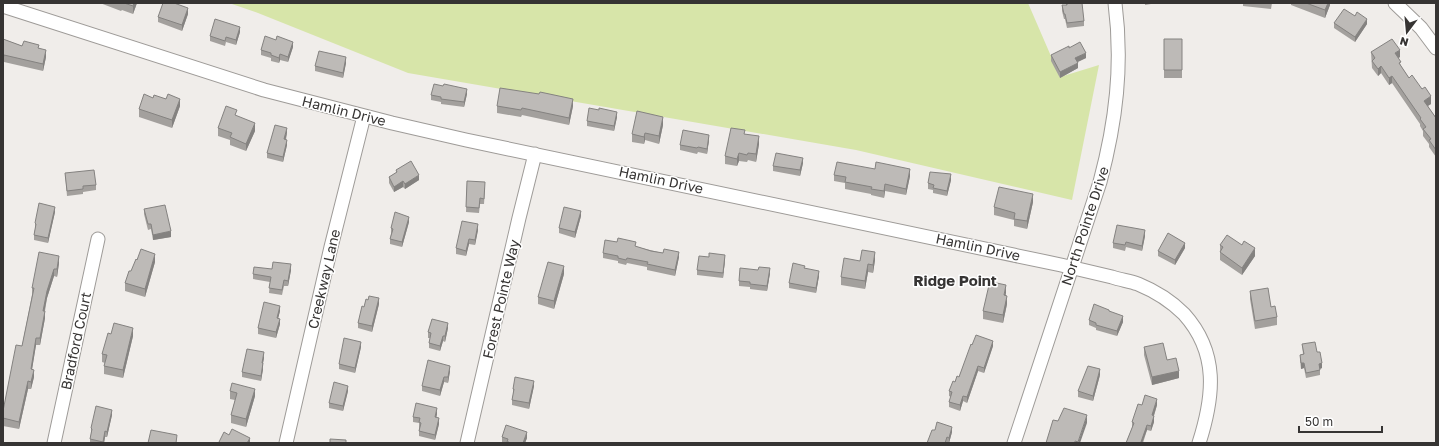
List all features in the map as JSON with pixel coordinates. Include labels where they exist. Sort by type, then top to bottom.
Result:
[{"type":"street","name":"North Pointe Drive","points":[[1014,443],[1100,182],[1109,149],[1116,109],[1118,82],[1119,50],[1115,3]]},
{"type":"street","points":[[1395,3],[1421,28],[1436,48]]},
{"type":"street","name":"Hamlin Drive","points":[[3,6],[264,90],[364,116],[466,140],[1072,267],[1138,284],[1154,291],[1179,309],[1191,322],[1201,337],[1206,349],[1210,365],[1210,397],[1206,419],[1199,443]]},
{"type":"street","name":"Creekway Lane","points":[[286,443],[364,116]]},
{"type":"street","name":"Forest Pointe Way","points":[[467,443],[535,154]]},
{"type":"street","name":"Bradford Court","points":[[54,443],[98,239]]},
{"type":"green space","points":[[229,3],[1028,3],[1060,77],[1099,65],[1072,200],[856,150],[408,73],[258,13]]},
{"type":"building","points":[[124,3],[134,3],[133,6]]},
{"type":"building","points":[[163,3],[174,3],[188,8],[182,25],[158,17]]},
{"type":"building","points":[[1067,3],[1082,3],[1084,21],[1067,23],[1062,5],[1067,5]]},
{"type":"building","points":[[1306,3],[1328,3],[1325,10]]},
{"type":"building","points":[[1344,9],[1355,16],[1357,12],[1367,19],[1355,37],[1334,23]]},
{"type":"building","points":[[215,19],[240,27],[236,40],[226,37],[225,41],[210,36]]},
{"type":"building","points":[[265,36],[276,40],[277,36],[293,42],[288,57],[280,54],[279,58],[271,55],[271,53],[261,50]]},
{"type":"building","points":[[3,39],[22,46],[24,41],[39,45],[38,48],[46,50],[43,64],[4,55],[3,60]]},
{"type":"building","points":[[1164,39],[1182,39],[1182,70],[1164,70]]},
{"type":"building","points":[[1392,39],[1400,50],[1395,53],[1401,62],[1399,63],[1409,78],[1412,75],[1422,89],[1425,87],[1431,96],[1424,101],[1436,118],[1436,150],[1429,140],[1431,139],[1423,129],[1426,127],[1420,119],[1421,118],[1392,76],[1389,78],[1381,66],[1378,69],[1372,61],[1375,58],[1371,52]]},
{"type":"building","points":[[1080,42],[1086,53],[1075,58],[1078,63],[1060,72],[1051,55]]},
{"type":"building","points":[[319,51],[346,57],[343,73],[315,66]]},
{"type":"building","points":[[434,84],[443,86],[444,84],[467,89],[464,102],[441,99],[441,97],[431,95]]},
{"type":"building","points":[[500,88],[539,94],[540,92],[573,99],[569,118],[522,108],[521,110],[497,106]]},
{"type":"building","points":[[144,94],[153,98],[154,95],[166,99],[168,94],[180,99],[172,120],[139,109]]},
{"type":"building","points":[[226,106],[237,110],[235,115],[255,123],[246,144],[230,137],[232,133],[218,128]]},
{"type":"building","points":[[589,108],[599,110],[599,108],[617,112],[614,126],[587,121]]},
{"type":"building","points":[[637,111],[663,117],[659,136],[645,133],[644,137],[632,134]]},
{"type":"building","points":[[275,125],[287,128],[284,139],[287,140],[283,157],[267,153]]},
{"type":"building","points":[[731,128],[745,130],[744,134],[759,136],[756,154],[748,153],[747,155],[739,153],[737,159],[725,156]]},
{"type":"building","points":[[683,130],[709,135],[707,149],[680,145]]},
{"type":"building","points":[[776,153],[803,158],[800,170],[773,166]]},
{"type":"building","points":[[411,161],[419,175],[405,184],[403,181],[394,187],[389,177],[397,172],[396,170]]},
{"type":"building","points":[[837,162],[875,169],[876,162],[910,169],[906,189],[885,184],[884,191],[845,182],[846,177],[834,175]]},
{"type":"building","points":[[94,170],[96,185],[83,186],[83,189],[67,191],[65,173]]},
{"type":"building","points":[[930,172],[951,174],[947,191],[933,188],[934,185],[928,183]]},
{"type":"building","points":[[467,181],[485,182],[484,199],[480,198],[479,208],[466,207]]},
{"type":"building","points":[[999,187],[1033,194],[1027,221],[1014,219],[1015,213],[994,207]]},
{"type":"building","points":[[39,203],[55,207],[48,238],[34,235]]},
{"type":"building","points":[[165,205],[171,231],[153,235],[151,224],[148,224],[144,209]]},
{"type":"building","points":[[564,207],[581,211],[575,232],[559,228]]},
{"type":"building","points":[[395,212],[409,217],[402,242],[390,239]]},
{"type":"building","points":[[462,221],[478,224],[475,240],[469,239],[466,251],[456,248]]},
{"type":"building","points":[[1117,225],[1145,230],[1142,246],[1126,242],[1125,245],[1113,243]]},
{"type":"building","points":[[1168,233],[1185,243],[1175,260],[1158,251]]},
{"type":"building","points":[[1227,235],[1242,245],[1244,241],[1255,248],[1242,268],[1220,252],[1223,247],[1220,245]]},
{"type":"building","points":[[618,238],[636,242],[635,246],[651,251],[663,253],[664,249],[679,252],[675,270],[647,264],[648,262],[627,258],[626,260],[618,258],[618,256],[603,253],[605,240],[617,242]]},
{"type":"building","points":[[141,249],[155,254],[145,289],[125,283],[129,271],[131,271],[136,259],[137,260]]},
{"type":"building","points":[[862,250],[875,252],[873,265],[868,264],[865,281],[841,277],[844,258],[860,261]]},
{"type":"building","points":[[39,252],[59,256],[57,269],[54,269],[47,291],[40,338],[36,338],[31,369],[34,370],[31,382],[28,381],[19,422],[3,418],[3,411],[16,345],[22,346],[34,288],[32,288]]},
{"type":"building","points":[[709,253],[725,255],[723,273],[697,270],[699,256],[709,257]]},
{"type":"building","points":[[273,262],[291,264],[288,281],[284,280],[282,290],[269,288],[271,277],[253,274],[254,267],[272,269]]},
{"type":"building","points":[[548,262],[564,266],[554,301],[538,297]]},
{"type":"building","points":[[793,263],[805,266],[804,268],[819,271],[816,288],[789,283]]},
{"type":"building","points":[[759,267],[770,268],[767,286],[739,281],[740,268],[758,270]]},
{"type":"building","points":[[992,282],[1006,285],[1004,295],[1007,296],[1003,315],[983,311],[989,285],[991,286]]},
{"type":"building","points":[[1268,288],[1271,307],[1275,306],[1277,317],[1255,321],[1250,291]]},
{"type":"building","points":[[369,296],[379,298],[372,326],[358,323],[362,306],[364,307],[366,299],[368,300]]},
{"type":"building","points":[[264,302],[280,306],[277,318],[280,319],[276,332],[258,328]]},
{"type":"building","points":[[1094,304],[1123,316],[1117,331],[1096,325],[1096,323],[1089,320]]},
{"type":"building","points":[[432,319],[448,323],[445,336],[443,336],[440,346],[429,343],[431,333],[428,332]]},
{"type":"building","points":[[114,323],[133,328],[123,370],[104,366],[107,355],[102,354],[108,333],[111,334]]},
{"type":"building","points":[[976,335],[993,341],[984,368],[978,366],[967,397],[963,396],[960,405],[949,402],[952,392],[949,391],[953,381],[955,382],[957,376],[959,377],[971,344],[972,345]]},
{"type":"building","points":[[344,338],[361,342],[355,368],[339,364]]},
{"type":"building","points":[[1315,342],[1317,352],[1320,352],[1322,363],[1319,364],[1320,370],[1306,373],[1304,363],[1301,363],[1300,355],[1304,354],[1302,344]]},
{"type":"building","points":[[1163,343],[1167,360],[1176,358],[1179,371],[1152,377],[1144,347]]},
{"type":"building","points":[[247,349],[264,352],[261,376],[242,372]]},
{"type":"building","points":[[428,360],[450,366],[448,377],[444,377],[440,390],[422,386]]},
{"type":"building","points":[[1088,366],[1100,369],[1093,396],[1078,391]]},
{"type":"building","points":[[515,377],[534,381],[529,403],[512,400]]},
{"type":"building","points":[[334,382],[348,386],[343,406],[329,403]]},
{"type":"building","points":[[232,383],[255,389],[246,419],[231,415],[237,393],[230,391]]},
{"type":"building","points":[[1145,395],[1157,399],[1152,415],[1154,416],[1151,426],[1147,425],[1141,442],[1143,443],[1126,443],[1134,423],[1132,422],[1138,404],[1142,405]]},
{"type":"building","points":[[416,403],[437,408],[435,417],[439,418],[435,435],[419,431],[421,423],[419,422],[420,418],[413,417]]},
{"type":"building","points":[[96,406],[112,410],[103,442],[90,439]]},
{"type":"building","points":[[1064,408],[1087,415],[1078,442],[1046,443],[1053,420],[1058,421]]},
{"type":"building","points":[[937,422],[952,427],[949,438],[947,437],[945,443],[927,443],[932,430],[935,430]]},
{"type":"building","points":[[506,425],[527,432],[523,443],[509,443],[507,442],[508,439],[502,437]]},
{"type":"building","points":[[232,429],[250,438],[247,443],[219,442],[224,432],[229,435]]},
{"type":"building","points":[[151,430],[177,435],[176,443],[148,443]]},
{"type":"building","points":[[330,439],[346,440],[346,443],[330,443]]},
{"type":"district","name":"Ridge Point","points":[[955,281]]}]
